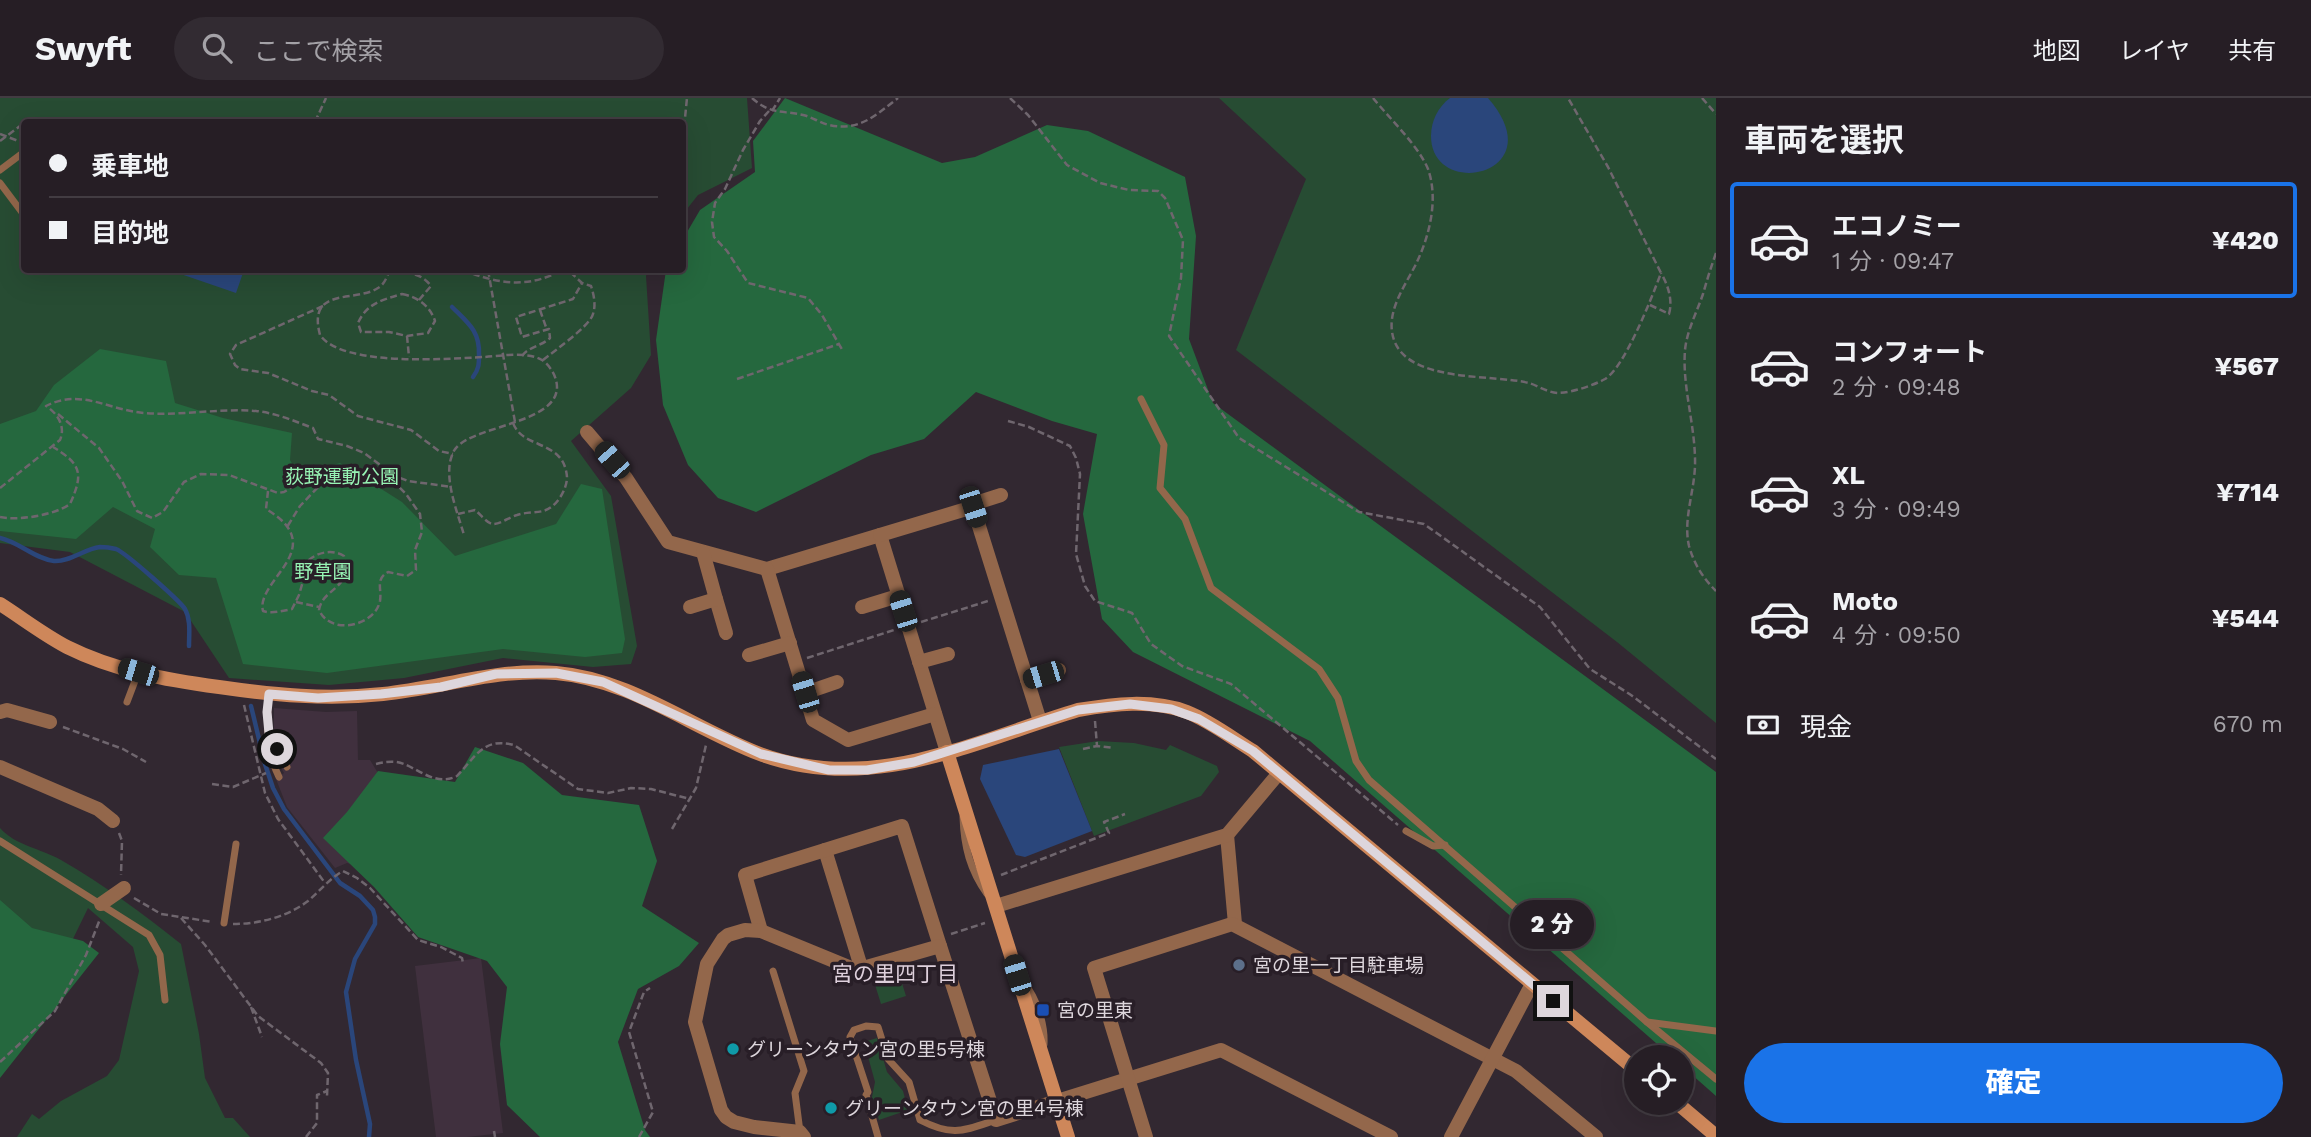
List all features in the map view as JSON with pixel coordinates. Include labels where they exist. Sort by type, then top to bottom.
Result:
[{"type":"street","points":[[587,432],[602,440],[668,542],[766,569],[973,507],[976,503],[1001,495]]},
{"type":"street","points":[[973,507],[1041,721]]},
{"type":"street","points":[[880,536],[1068,1137]]},
{"type":"street","points":[[703,552],[726,633]]},
{"type":"street","points":[[766,569],[813,720],[848,740],[935,714]]},
{"type":"street","points":[[862,607],[898,596]]},
{"type":"street","points":[[690,607],[716,599]]},
{"type":"street","points":[[0,604],[67,647],[160,679],[318,698],[441,687],[496,674],[556,673],[603,682],[761,754],[829,770],[885,767],[947,752],[1041,721],[1095,707],[1156,705],[1186,712],[1253,751],[1624,1060]]},
{"type":"street","points":[[749,655],[790,643]]},
{"type":"street","points":[[919,662],[948,654]]},
{"type":"street","points":[[1027,680],[1059,670]]},
{"type":"street","points":[[805,692],[837,682]]},
{"type":"street","points":[[0,712],[7,710],[50,722]]},
{"type":"street","points":[[0,767],[98,810],[113,821]]},
{"type":"street","points":[[996,906],[1227,835],[1279,774]]},
{"type":"street","points":[[761,931],[745,875],[902,826],[996,1120],[1222,1050],[1391,1137]]},
{"type":"street","points":[[1227,835],[1235,924]]},
{"type":"street","points":[[825,850],[862,970]]},
{"type":"street","points":[[103,905],[124,888]]},
{"type":"street","points":[[1146,1137],[1094,968],[1235,924],[1516,1071],[1596,1137]]},
{"type":"street","points":[[802,1134],[734,1122],[721,1110],[695,1022],[707,964],[723,939],[745,930],[761,931],[856,970],[939,942]]},
{"type":"street","points":[[1451,1137],[1532,984]]},
{"type":"street","points":[[1691,1115],[1716,1136]]},
{"type":"lane","points":[[0,170],[21,154]]},
{"type":"lane","points":[[0,183],[21,211]]},
{"type":"lane","points":[[1141,399],[1164,444],[1160,488],[1185,519],[1211,588],[1319,669],[1338,698],[1356,761],[1369,780],[1716,1079]]},
{"type":"lane","points":[[127,702],[138,672]]},
{"type":"lane","points":[[269,694],[267,712],[271,754],[279,777]]},
{"type":"lane","points":[[270,744],[282,756],[287,767]]},
{"type":"lane","points":[[1406,831],[1433,846],[1446,845]]},
{"type":"lane","points":[[0,841],[149,935],[160,955],[165,1000]]},
{"type":"lane","points":[[224,923],[236,844]]},
{"type":"lane","points":[[774,971],[804,1071],[795,1093],[802,1134]]},
{"type":"lane","points":[[1647,1022],[1716,1031]]},
{"type":"lane","points":[[878,1137],[866,1096],[868,1092],[850,1037],[854,1030],[866,1026],[878,1027],[888,1059],[909,1083],[920,1120],[936,1128],[967,1133],[996,1120]]},
{"type":"path","points":[[316,119],[326,98]]},
{"type":"path","points":[[685,119],[687,98]]},
{"type":"path","points":[[752,98],[772,111],[803,115],[846,128],[867,121],[898,98]]},
{"type":"path","points":[[780,98],[772,111],[760,121],[715,203],[712,222],[714,237],[727,251],[748,283],[808,298],[822,315],[843,351]]},
{"type":"path","points":[[1010,98],[1028,115],[1067,164],[1100,183],[1129,190],[1157,191],[1166,198],[1183,240],[1181,278],[1168,336],[1239,438],[1359,512],[1424,524],[1540,607],[1590,669],[1631,695],[1716,759]]},
{"type":"path","points":[[1373,98],[1417,152],[1427,167],[1431,182],[1433,205],[1425,242],[1400,293],[1391,327],[1394,343],[1405,357],[1422,367],[1451,374],[1529,383],[1556,393],[1568,391],[1606,378],[1616,369],[1649,305],[1661,273]]},
{"type":"path","points":[[1568,98],[1608,167],[1669,291],[1669,314],[1649,305]]},
{"type":"path","points":[[1702,98],[1716,114]]},
{"type":"path","points":[[0,141],[20,126]]},
{"type":"path","points":[[0,134],[21,142]]},
{"type":"path","points":[[1716,253],[1688,334],[1685,370],[1693,427],[1695,468],[1688,524],[1689,543],[1694,563],[1716,591]]},
{"type":"path","points":[[388,273],[378,289],[340,296],[236,345],[230,354],[231,358],[240,369],[268,373],[329,395],[358,416],[411,430],[439,451],[453,454]]},
{"type":"path","points":[[415,273],[430,286],[419,300]]},
{"type":"path","points":[[471,273],[505,284],[532,282],[554,273]]},
{"type":"path","points":[[458,514],[475,510],[494,524],[521,513],[544,511],[561,496],[567,477],[562,460],[553,450],[518,433],[488,273]]},
{"type":"path","points":[[543,360],[591,319],[594,295],[591,286],[582,283],[571,273]]},
{"type":"path","points":[[547,330],[522,337],[516,317],[573,299],[582,283]]},
{"type":"path","points":[[402,294],[419,300],[432,312],[435,321],[424,335],[407,336],[389,331],[364,334],[358,323],[363,314],[378,301],[402,294]]},
{"type":"path","points":[[323,306],[319,312],[318,328],[323,339],[346,352],[366,356],[410,358],[522,356],[543,360],[555,377],[553,398],[539,412],[474,436],[455,448],[450,464],[452,487],[464,535]]},
{"type":"path","points":[[522,356],[525,351],[545,343],[550,338],[540,309]]},
{"type":"path","points":[[407,336],[410,358]]},
{"type":"path","points":[[737,379],[839,344]]},
{"type":"path","points":[[316,488],[312,480],[307,478],[284,492],[268,491],[229,475],[201,474],[184,482],[163,512],[152,518],[137,511],[122,481],[99,448],[46,406],[55,401],[82,397],[102,405],[134,412],[169,415],[202,411],[259,412],[313,428],[318,439],[364,453],[389,472],[415,483],[452,487]]},
{"type":"path","points":[[0,488],[53,447],[63,434],[55,412]]},
{"type":"path","points":[[1008,421],[1029,427],[1070,446],[1076,458],[1080,474],[1076,554],[1086,586],[1095,601],[1132,613],[1151,644],[1182,666],[1231,684],[1323,760],[1374,807],[1406,831]]},
{"type":"path","points":[[0,517],[11,519],[41,516],[70,504],[79,480],[76,464],[71,457],[53,447]]},
{"type":"path","points":[[388,479],[389,472]]},
{"type":"path","points":[[287,527],[300,506],[316,488],[327,481],[369,482],[391,479],[420,514],[422,532],[416,546],[416,570],[407,576],[388,572],[383,574],[380,578],[378,607],[363,621],[353,625],[328,621],[319,607]]},
{"type":"path","points":[[268,491],[266,509],[285,521],[292,543],[289,557],[261,605],[265,612],[292,608],[309,560],[325,553],[339,553],[344,556],[345,576],[342,583],[319,607]]},
{"type":"path","points":[[795,661],[1001,597]]},
{"type":"path","points":[[296,602],[319,607]]},
{"type":"path","points":[[244,690],[243,702],[264,793],[278,819],[326,883]]},
{"type":"path","points":[[1094,718],[1097,746]]},
{"type":"path","points":[[50,722],[123,749],[146,762]]},
{"type":"path","points":[[672,829],[696,788],[709,731]]},
{"type":"path","points":[[376,764],[388,761],[403,764],[422,775],[452,779],[484,747],[502,742],[514,745],[578,789],[608,793],[631,788],[651,789],[690,799]]},
{"type":"path","points":[[1083,748],[1114,748]]},
{"type":"path","points":[[212,785],[233,787],[265,773]]},
{"type":"path","points":[[995,877],[1109,833],[1104,822],[1125,814]]},
{"type":"path","points":[[113,821],[122,842],[121,877],[124,888],[139,903],[161,914],[250,924],[285,914],[308,901],[343,871],[370,888],[418,940],[441,947],[462,958],[463,963]]},
{"type":"path","points":[[0,1062],[55,1011],[86,955],[103,905]]},
{"type":"path","points":[[181,918],[205,945],[258,1016],[321,1063],[328,1073],[327,1097]]},
{"type":"path","points":[[939,942],[988,922]]},
{"type":"path","points":[[639,1137],[653,1112],[629,1032],[644,992],[650,988]]},
{"type":"path","points":[[251,1007],[262,1037]]},
{"type":"path","points":[[306,1137],[317,1123],[317,1095],[327,1090]]},
{"type":"path","points":[[494,1131],[495,1137]]},
{"type":"shaded area","points":[[274,708],[326,712],[357,711],[358,760],[370,760],[381,778],[354,865],[347,863],[335,868],[287,807],[276,779],[284,773],[274,755]]},
{"type":"shaded area","points":[[481,958],[503,1133],[436,1137],[415,966]]},
{"type":"green space","name":"荻野運動公園","points":[[0,98],[747,98],[752,168],[698,195],[686,210],[686,119],[21,119],[21,273],[647,273],[651,355],[631,388],[571,441],[611,496],[637,646],[631,664],[593,667],[503,658],[404,678],[329,685],[229,678],[185,612],[70,552],[0,543]]},
{"type":"green space","points":[[785,98],[942,163],[975,157],[1047,125],[1088,131],[1185,177],[1196,236],[1189,339],[1213,403],[1716,772],[1716,1096],[1694,1077],[1694,1045],[1658,1045],[1310,741],[1133,652],[1102,619],[1083,514],[1097,434],[1052,421],[976,392],[924,439],[871,455],[756,512],[718,498],[688,465],[663,405],[656,340],[666,273],[686,273],[686,234],[700,210],[755,172],[753,141]]},
{"type":"green space","points":[[1219,98],[1716,98],[1716,723],[1617,642],[1236,350],[1306,179]]},
{"type":"green space","name":"野草園","points":[[100,349],[166,361],[175,403],[223,418],[292,433],[290,460],[298,474],[340,463],[402,502],[455,556],[556,524],[581,484],[602,489],[625,639],[622,653],[585,657],[503,649],[327,673],[243,664],[216,578],[179,575],[150,547],[155,529],[113,507],[76,539],[0,531],[0,424],[36,411],[54,385]]},
{"type":"green space","points":[[1098,741],[1134,743],[1166,750],[1170,745],[1217,766],[1219,772],[1201,796],[1094,836],[1059,747]]},
{"type":"green space","points":[[475,747],[523,763],[562,795],[639,805],[657,861],[642,906],[699,943],[679,966],[638,989],[618,1042],[645,1130],[650,1137],[540,1137],[507,1105],[500,1044],[507,987],[487,961],[418,937],[374,887],[323,838],[378,771],[455,782]]},
{"type":"green space","points":[[0,828],[13,839],[61,860],[92,879],[181,944],[205,1078],[225,1118],[233,1118],[250,1137],[17,1137],[32,1114],[39,1119],[61,1101],[107,1076],[119,1060],[139,971],[133,947],[88,908],[32,1023],[0,1064]]},
{"type":"green space","points":[[0,900],[32,928],[83,941],[99,953],[0,1078]]},
{"type":"green space","points":[[897,967],[906,996],[881,1004],[872,975]]},
{"type":"green space","points":[[877,1038],[887,1072],[903,1091],[908,1110],[879,1120],[872,1097],[875,1082],[864,1042]]},
{"type":"water","points":[[1450,98],[1488,98],[1505,124],[1507,146],[1499,161],[1485,170],[1467,173],[1449,168],[1436,156],[1431,136],[1432,125],[1439,110]]},
{"type":"water","points":[[178,273],[243,273],[236,293]]},
{"type":"water","points":[[1059,749],[1092,831],[1025,857],[1016,855],[980,779],[983,765]]},
{"type":"waterway","points":[[452,307],[475,333],[479,347],[479,364],[473,377]]},
{"type":"waterway","points":[[0,538],[54,561],[66,560],[100,547],[116,549],[185,609],[189,622],[189,646]]},
{"type":"waterway","points":[[251,706],[265,764],[284,809],[340,883],[360,896],[373,910],[375,917],[375,924],[355,959],[346,992],[356,1060],[370,1124],[369,1137]]},
{"type":"place","name":"宮の里一丁目駐車場","points":[[1239,965]]},
{"type":"place","name":"宮の里東","points":[[1043,1010]]},
{"type":"place","name":"グリーンタウン宮の里5号棟","points":[[733,1049]]},
{"type":"place","name":"グリーンタウン宮の里4号棟","points":[[831,1108]]},
{"type":"district","name":"宮の里四丁目","points":[[895,973]]},
{"type":"route","points":[[277,749],[270,744],[267,712],[269,694],[318,698],[381,694],[441,687],[522,671],[581,676],[603,682],[761,754],[829,770],[867,770],[914,762],[1078,710],[1130,704],[1156,705],[1186,712],[1253,751],[1553,1001]]}]
